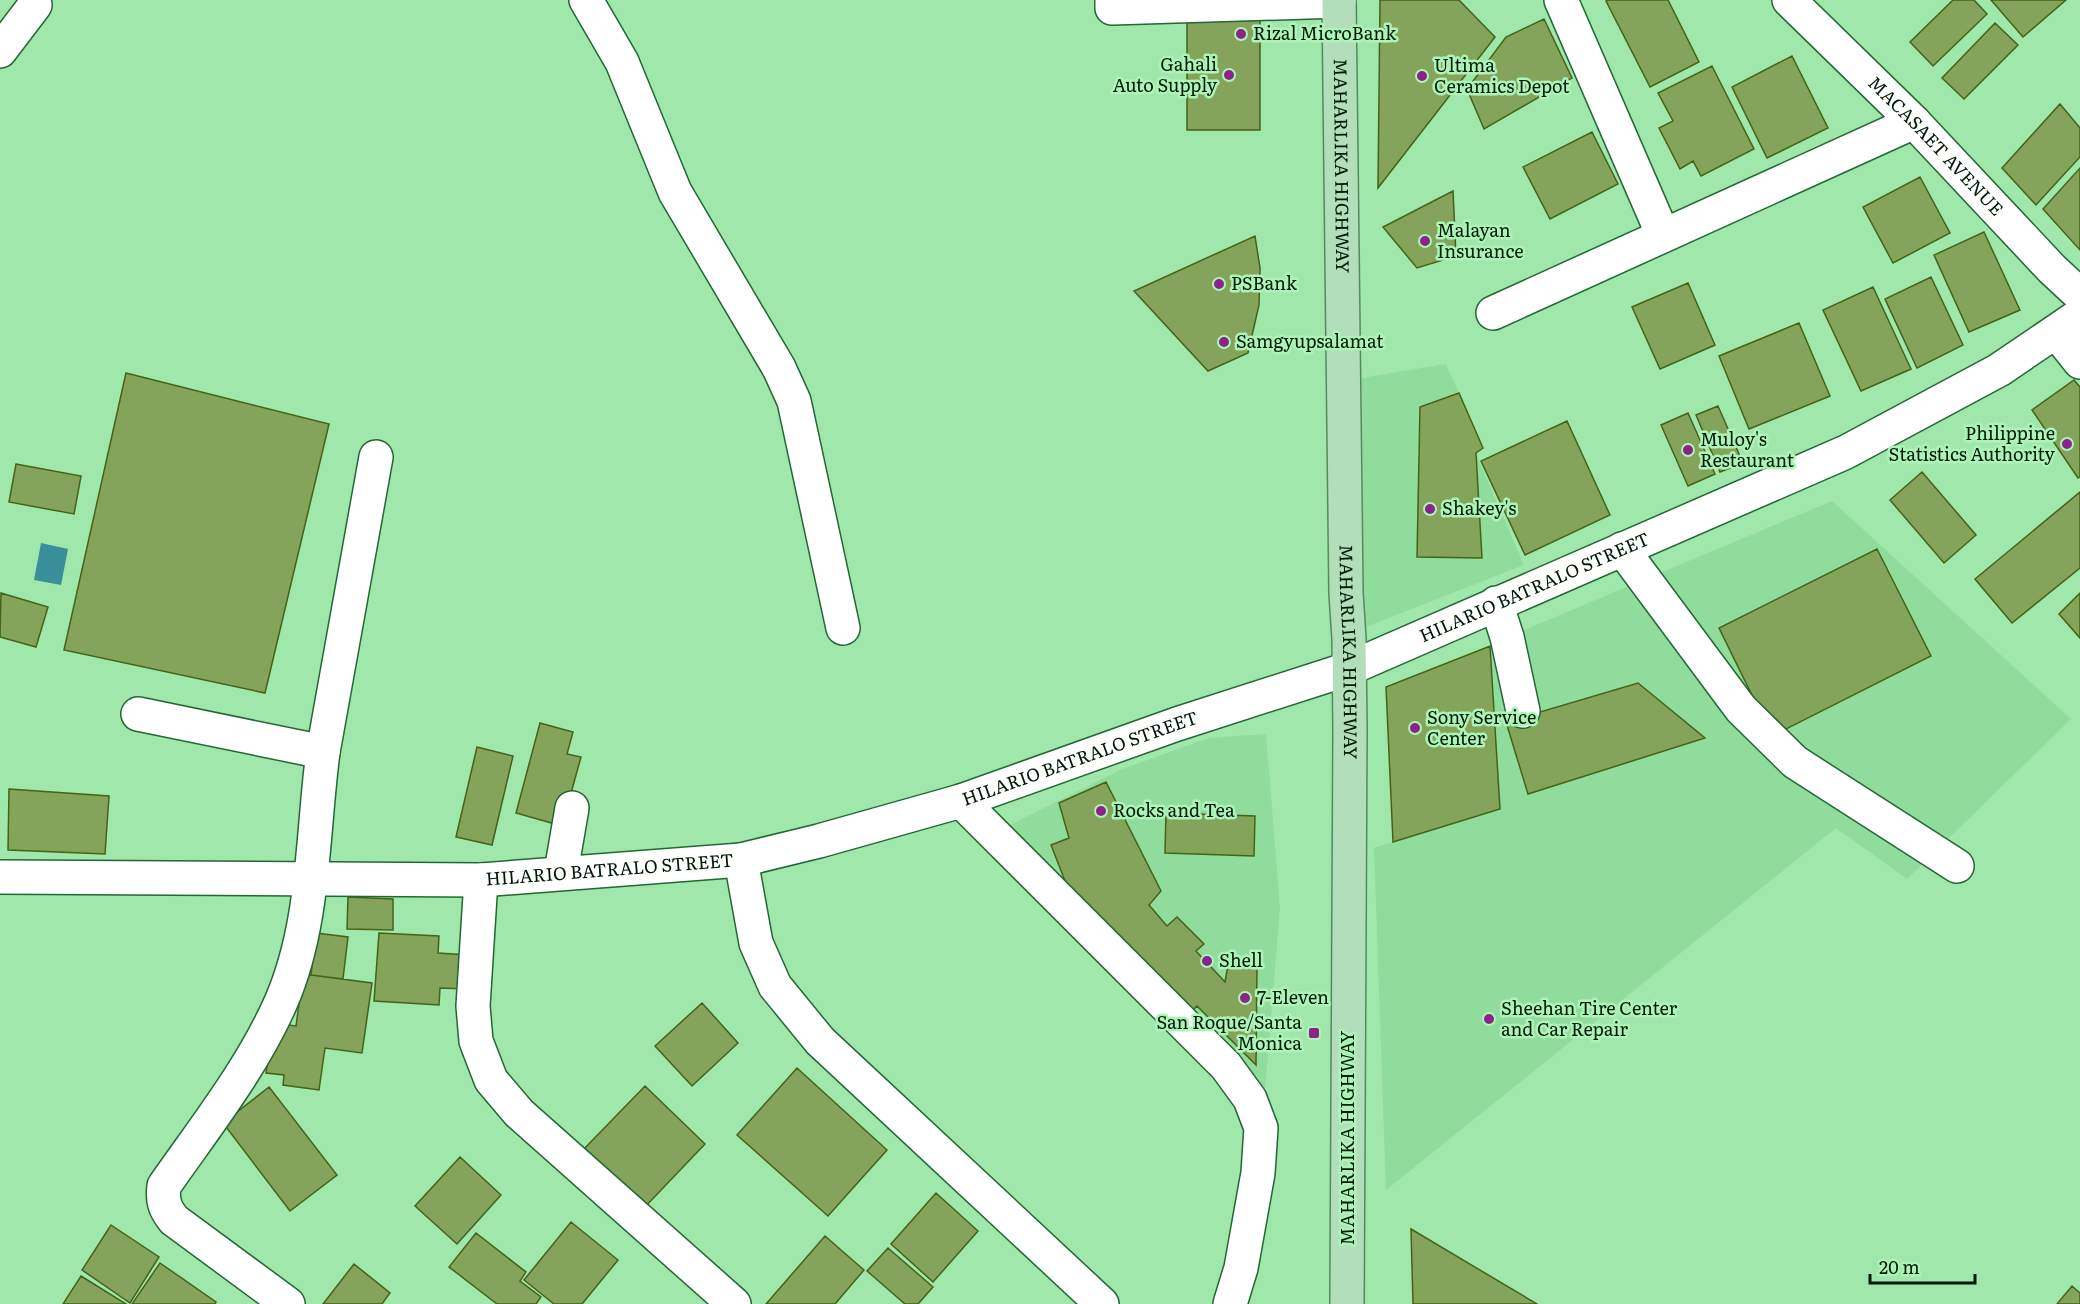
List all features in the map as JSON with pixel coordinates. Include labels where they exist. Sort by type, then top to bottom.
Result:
[{"type":"main road","name":"MAHARLIKA HIGHWAY","points":[[1339,1],[1350,742],[1347,1304]]},
{"type":"street","points":[[586,0],[622,62],[675,192],[779,368],[794,401],[843,628]]},
{"type":"street","points":[[1112,0],[1112,8],[1339,1]]},
{"type":"street","points":[[1561,0],[1663,235]]},
{"type":"street","name":"MACASAET AVENUE","points":[[1789,0],[1914,122],[2052,269],[2080,295]]},
{"type":"street","points":[[0,51],[35,5]]},
{"type":"street","points":[[1493,313],[1914,122]]},
{"type":"street","points":[[2068,324],[2080,362]]},
{"type":"street","name":"HILARIO BATRALO STREET","points":[[0,877],[481,880],[561,872],[741,860],[819,841],[961,801],[1177,724],[1348,669],[1846,452],[1999,370],[2068,324]]},
{"type":"street","points":[[288,1304],[174,1220],[166,1210],[162,1198],[164,1186],[256,1053],[282,1001],[299,945],[311,879],[323,752],[376,457]]},
{"type":"street","points":[[1622,549],[1741,709],[1795,762],[1957,866]]},
{"type":"street","points":[[1496,603],[1507,637],[1523,711]]},
{"type":"street","points":[[138,714],[323,752]]},
{"type":"street","points":[[961,801],[1226,1066],[1250,1099],[1261,1128],[1258,1173],[1241,1268],[1230,1304]]},
{"type":"street","points":[[561,872],[572,808]]},
{"type":"street","points":[[741,860],[756,943],[775,986],[820,1041],[1102,1304]]},
{"type":"street","points":[[481,880],[473,1006],[476,1041],[491,1080],[519,1113],[734,1304]]},
{"type":"shaded area","name":"Shakey's","points":[[1446,364],[1483,448],[1476,454],[1524,565],[1358,630],[1362,378]]},
{"type":"shaded area","points":[[1832,501],[2071,719],[1907,879],[1836,828],[1386,1190],[1374,848],[1500,809],[1490,646]]},
{"type":"shaded area","name":"Shell","points":[[1266,734],[1280,908],[1265,1089],[1006,827],[1122,769],[1209,738]]},
{"type":"water","points":[[41,543],[68,549],[61,585],[34,580]]},
{"type":"building","name":"Ultima Ceramics Depot","points":[[1380,0],[1459,0],[1495,37],[1378,188]]},
{"type":"building","points":[[1668,0],[1699,62],[1650,87],[1606,1]]},
{"type":"building","points":[[1953,0],[1974,0],[1987,14],[1933,66],[1910,42]]},
{"type":"building","points":[[1991,0],[2066,0],[2023,37]]},
{"type":"building","points":[[1544,19],[1572,78],[1484,129],[1467,89],[1506,37]]},
{"type":"building","points":[[1187,20],[1260,20],[1260,130],[1187,130]]},
{"type":"building","points":[[1995,23],[2018,45],[1964,99],[1942,78]]},
{"type":"building","points":[[1792,56],[1828,128],[1767,158],[1732,87]]},
{"type":"building","points":[[1712,66],[1754,149],[1701,176],[1693,161],[1680,169],[1659,128],[1673,121],[1658,93]]},
{"type":"building","points":[[2060,104],[2080,128],[2080,157],[2036,205],[2002,168]]},
{"type":"building","points":[[1592,132],[1618,184],[1550,219],[1523,167]]},
{"type":"building","points":[[2080,168],[2080,250],[2043,209]]},
{"type":"building","points":[[1920,177],[1950,233],[1893,263],[1863,207]]},
{"type":"building","name":"Malayan Insurance","points":[[1453,191],[1456,256],[1417,268],[1383,227]]},
{"type":"building","points":[[1984,232],[2020,310],[1969,332],[1934,255]]},
{"type":"building","points":[[1255,236],[1260,268],[1259,305],[1248,353],[1208,371],[1134,291]]},
{"type":"building","points":[[1931,277],[1963,345],[1917,368],[1885,299]]},
{"type":"building","points":[[1688,283],[1715,345],[1660,369],[1632,307]]},
{"type":"building","points":[[1873,287],[1911,369],[1861,391],[1823,310]]},
{"type":"building","points":[[1799,323],[1830,396],[1749,429],[1719,356]]},
{"type":"building","points":[[126,373],[329,424],[265,693],[64,650]]},
{"type":"building","name":"Philippine Statistics Authority","points":[[2074,380],[2080,387],[2080,477],[2078,478],[2032,410]]},
{"type":"building","points":[[1459,393],[1483,448],[1476,453],[1482,558],[1417,557],[1420,407]]},
{"type":"building","points":[[1718,406],[1743,463],[1720,472],[1696,415]]},
{"type":"building","name":"Muloy's Restaurant","points":[[1688,413],[1715,474],[1688,486],[1661,425]]},
{"type":"building","points":[[1567,421],[1610,515],[1525,555],[1481,461]]},
{"type":"building","points":[[16,464],[81,476],[74,514],[9,502]]},
{"type":"building","points":[[1922,472],[1976,535],[1944,563],[1890,500]]},
{"type":"building","points":[[2080,492],[2080,568],[2012,623],[1975,579]]},
{"type":"building","points":[[1877,549],[1931,656],[1772,736],[1719,628]]},
{"type":"building","points":[[1,593],[48,607],[36,647],[0,637]]},
{"type":"building","points":[[2080,593],[2080,638],[2059,614]]},
{"type":"building","points":[[1490,646],[1500,809],[1393,842],[1386,687]]},
{"type":"building","points":[[1638,683],[1705,738],[1528,794],[1506,722]]},
{"type":"building","points":[[540,723],[573,732],[567,754],[581,757],[562,826],[516,813]]},
{"type":"building","points":[[477,747],[513,756],[492,845],[456,837]]},
{"type":"building","points":[[1106,782],[1161,891],[1149,905],[1167,926],[1177,917],[1204,944],[1196,951],[1225,982],[1229,960],[1257,966],[1256,1065],[1197,1006],[1190,1013],[1069,891],[1051,845],[1069,838],[1059,803]]},
{"type":"building","points":[[9,789],[109,796],[105,854],[8,850]]},
{"type":"building","points":[[1166,813],[1255,816],[1254,856],[1165,853]]},
{"type":"building","points":[[348,897],[393,899],[393,930],[347,929]]},
{"type":"building","points":[[316,933],[348,937],[343,979],[311,975]]},
{"type":"building","points":[[379,933],[439,936],[438,953],[468,955],[466,989],[440,988],[439,1005],[374,1001]]},
{"type":"building","points":[[303,974],[372,983],[362,1053],[325,1048],[319,1090],[283,1085],[284,1075],[266,1073],[273,1023],[296,1026]]},
{"type":"building","points":[[702,1003],[738,1043],[692,1086],[655,1046]]},
{"type":"building","points":[[797,1068],[887,1150],[828,1216],[737,1135]]},
{"type":"building","points":[[645,1086],[705,1144],[643,1209],[583,1150]]},
{"type":"building","points":[[269,1087],[337,1175],[290,1211],[223,1123]]},
{"type":"building","points":[[460,1157],[501,1195],[457,1244],[415,1206]]},
{"type":"building","points":[[936,1193],[978,1231],[933,1282],[891,1244]]},
{"type":"building","points":[[571,1222],[618,1260],[582,1304],[554,1304],[524,1280]]},
{"type":"building","points":[[111,1225],[159,1257],[130,1303],[82,1270]]},
{"type":"building","points":[[1411,1229],[1537,1304],[1413,1304]]},
{"type":"building","points":[[476,1233],[526,1272],[520,1281],[541,1297],[536,1304],[497,1304],[449,1267]]},
{"type":"building","points":[[825,1236],[864,1270],[835,1304],[766,1304]]},
{"type":"building","points":[[888,1248],[933,1287],[918,1304],[905,1304],[867,1271]]},
{"type":"building","points":[[160,1263],[216,1302],[215,1304],[132,1304]]},
{"type":"building","points":[[354,1264],[390,1293],[382,1304],[323,1304]]},
{"type":"building","points":[[81,1276],[126,1304],[63,1304]]},
{"type":"building","points":[[2072,1286],[2080,1293],[2080,1304],[2057,1304]]},
{"type":"place","name":"Rizal MicroBank","points":[[1241,34]]},
{"type":"place","name":"Gahali Auto Supply","points":[[1229,75]]},
{"type":"place","name":"Ultima Ceramics Depot","points":[[1422,76]]},
{"type":"place","name":"Malayan Insurance","points":[[1425,241]]},
{"type":"place","name":"PSBank","points":[[1219,284]]},
{"type":"place","name":"Samgyupsalamat","points":[[1224,342]]},
{"type":"place","name":"Philippine Statistics Authority","points":[[2067,444]]},
{"type":"place","name":"Muloy's Restaurant","points":[[1688,450]]},
{"type":"place","name":"Shakey's","points":[[1430,509]]},
{"type":"place","name":"Sony Service Center","points":[[1415,728]]},
{"type":"place","name":"Rocks and Tea","points":[[1101,811]]},
{"type":"place","name":"Shell","points":[[1207,961]]},
{"type":"place","name":"7-Eleven","points":[[1245,998]]},
{"type":"place","name":"Sheehan Tire Center and Car Repair","points":[[1489,1019]]},
{"type":"place","name":"San Roque/Santa Monica","points":[[1314,1033]]}]
